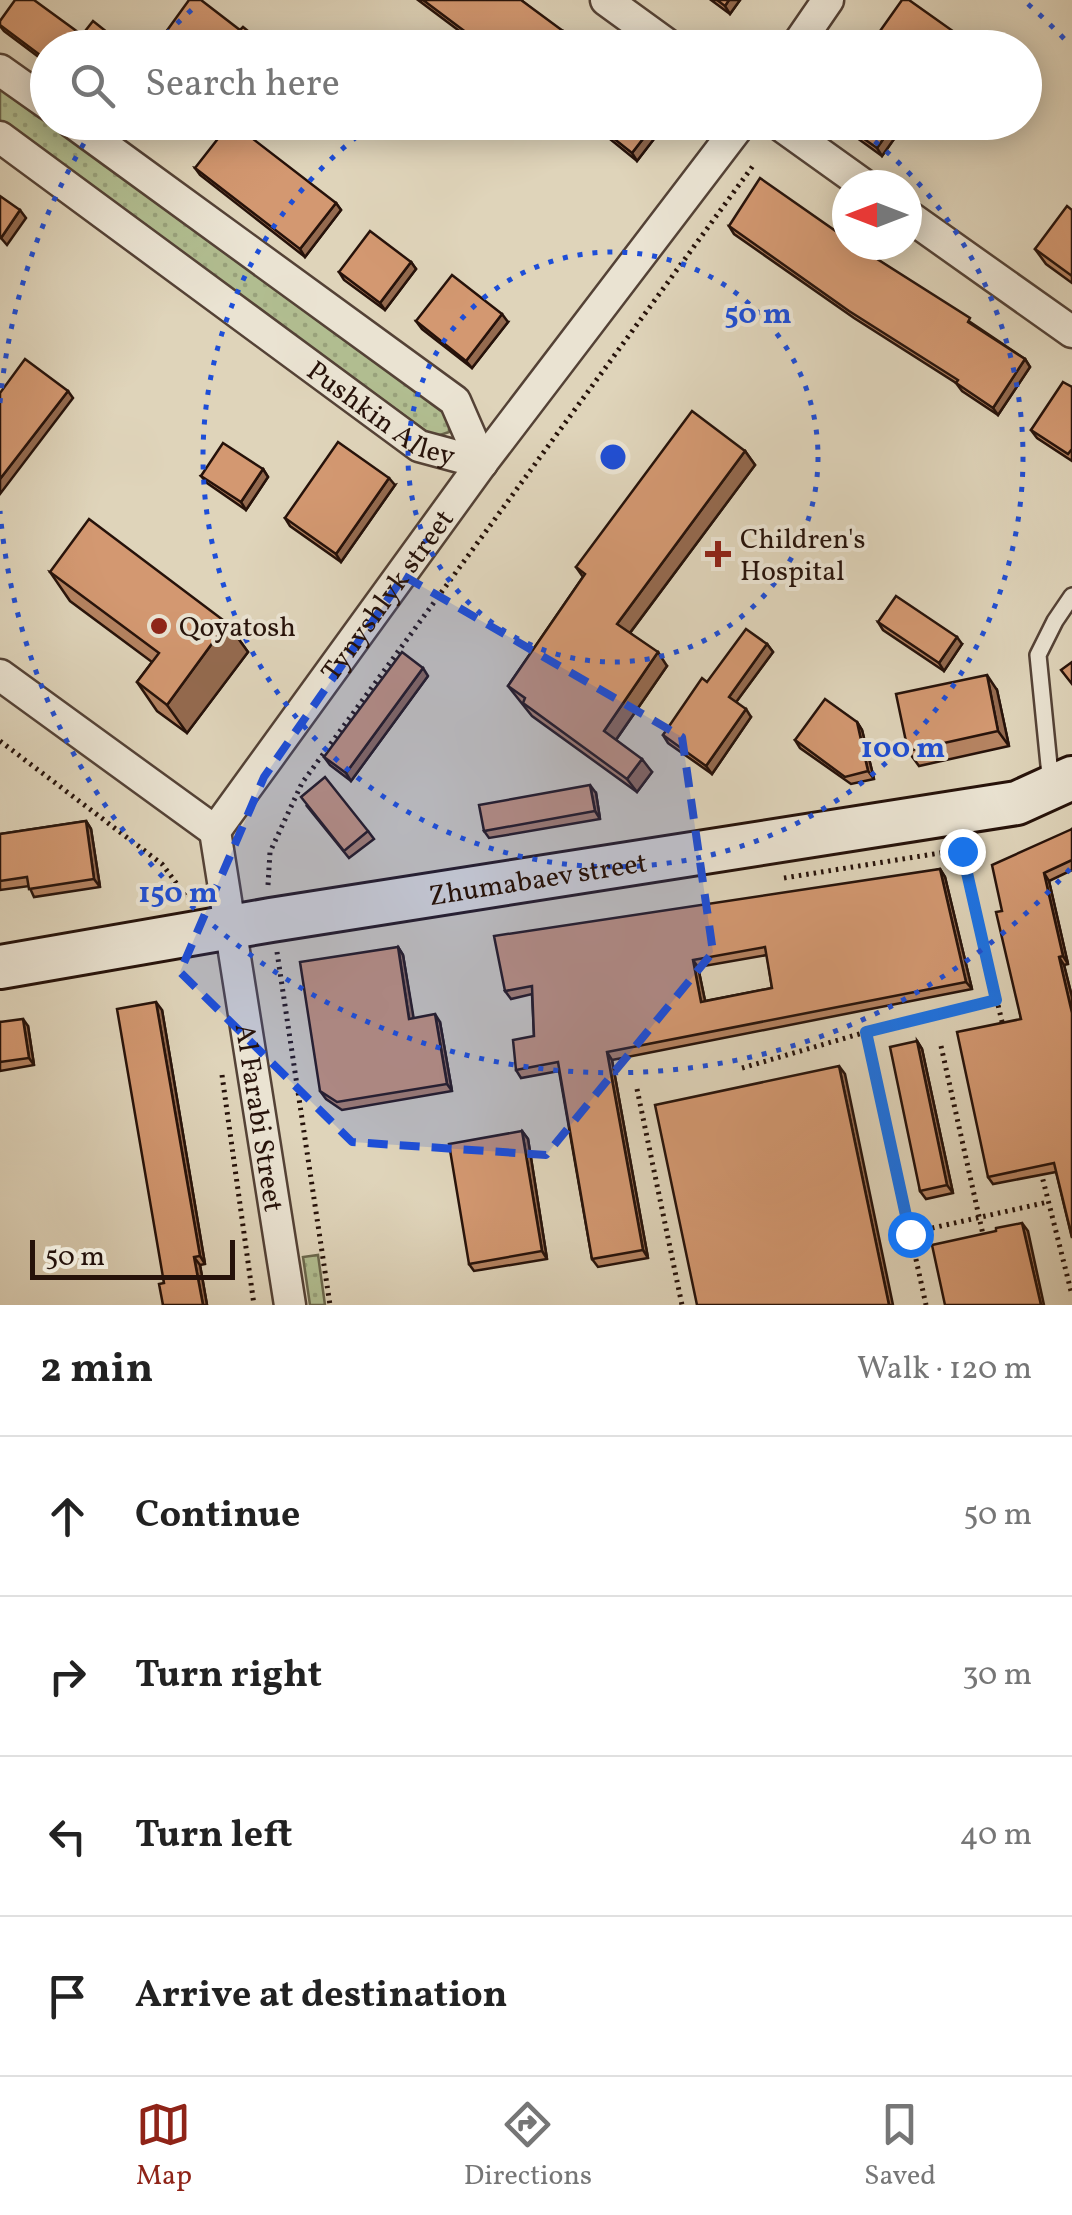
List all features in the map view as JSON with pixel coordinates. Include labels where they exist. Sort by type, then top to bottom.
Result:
[{"type":"street","points":[[606,0],[647,30]]},
{"type":"street","points":[[807,30],[828,0]]},
{"type":"street","points":[[0,70],[30,91]]},
{"type":"street","name":"Pushkin Alley","points":[[0,138],[419,446],[482,463]]},
{"type":"street","name":"Pushkin Alley","points":[[97,140],[455,401],[482,463]]},
{"type":"street","name":"Tynyshlyk street","points":[[215,831],[482,463],[728,140]]},
{"type":"street","points":[[801,140],[843,170]]},
{"type":"street","points":[[922,226],[1072,332]]},
{"type":"street","points":[[0,674],[215,831]]},
{"type":"street","name":"Zhumabaev street","points":[[0,967],[214,919],[1017,803],[1062,784]]},
{"type":"street","name":"Al Farabi Street","points":[[215,831],[214,919],[290,1305]]},
{"type":"lane","points":[[1062,784],[1038,655],[1054,621],[1072,596]]},
{"type":"path","points":[[268,898],[270,852],[302,783],[756,163]]},
{"type":"path","points":[[0,741],[162,864],[214,919]]},
{"type":"path","points":[[962,851],[1006,1036]]},
{"type":"path","points":[[275,940],[330,1305]]},
{"type":"path","points":[[742,1068],[996,1000]]},
{"type":"path","points":[[866,1032],[926,1305]]},
{"type":"path","points":[[941,1046],[987,1253]]},
{"type":"path","points":[[221,1069],[254,1305]]},
{"type":"path","points":[[637,1089],[682,1305]]},
{"type":"path","points":[[1039,1165],[1072,1295]]},
{"type":"path","points":[[910,1234],[1048,1202]]},
{"type":"highlighted area","points":[[404,576],[682,737],[713,952],[546,1155],[352,1142],[180,972],[264,777]]},
{"type":"green space","points":[[0,89],[30,111],[30,140],[70,140],[449,416],[449,432],[434,437],[0,122]]},
{"type":"green space","points":[[318,1255],[325,1305],[310,1305],[303,1257]]},
{"type":"building","points":[[15,0],[34,0],[75,30],[30,30],[30,48],[0,21]]},
{"type":"building","points":[[189,0],[201,0],[240,30],[167,30]]},
{"type":"building","points":[[423,0],[521,0],[562,30],[463,30]]},
{"type":"building","points":[[902,0],[909,0],[951,30],[881,30]]},
{"type":"building","points":[[93,21],[104,30],[86,30]]},
{"type":"building","points":[[217,140],[254,140],[336,203],[300,249],[195,168]]},
{"type":"building","points":[[616,140],[642,140],[632,153]]},
{"type":"building","points":[[866,140],[883,140],[877,148]]},
{"type":"building","points":[[760,178],[832,228],[832,260],[879,260],[970,318],[968,322],[1025,359],[993,408],[956,383],[958,380],[849,311],[729,226]]},
{"type":"building","points":[[0,196],[20,210],[1,238],[0,237]]},
{"type":"building","points":[[1067,206],[1072,210],[1072,276],[1035,249]]},
{"type":"building","points":[[370,231],[411,262],[380,303],[339,272]]},
{"type":"building","points":[[452,275],[502,314],[466,361],[416,321]]},
{"type":"building","points":[[25,359],[68,391],[0,479],[0,393]]},
{"type":"building","points":[[1063,382],[1072,387],[1072,449],[1068,454],[1031,430]]},
{"type":"building","points":[[692,411],[745,451],[617,624],[658,652],[604,731],[642,759],[627,779],[523,703],[525,698],[508,686],[585,574],[576,567]]},
{"type":"building","points":[[338,442],[389,478],[336,554],[285,518]]},
{"type":"building","points":[[223,443],[263,469],[241,502],[201,476]]},
{"type":"building","name":"Qoyatosh","points":[[89,519],[227,623],[167,705],[137,682],[159,653],[50,572]]},
{"type":"building","points":[[896,596],[957,637],[939,663],[878,622]]},
{"type":"building","points":[[746,629],[767,644],[729,697],[746,709],[706,766],[663,735],[702,678],[707,682]]},
{"type":"building","points":[[402,652],[423,668],[346,773],[324,757]]},
{"type":"building","points":[[1072,662],[1072,684],[1061,670]]},
{"type":"building","points":[[987,675],[998,731],[908,751],[896,694]]},
{"type":"building","points":[[825,699],[857,722],[868,771],[845,777],[795,740]]},
{"type":"building","points":[[325,777],[368,831],[344,851],[301,797]]},
{"type":"building","points":[[590,785],[595,811],[484,831],[479,805]]},
{"type":"building","points":[[86,821],[94,879],[29,889],[27,877],[0,881],[0,834]]},
{"type":"building","points":[[1072,829],[1072,860],[1044,873],[1072,1013],[1072,1237],[1054,1163],[988,1177],[957,1032],[1021,1019],[996,912],[1002,911],[992,865]]},
{"type":"building","points":[[940,869],[966,982],[607,1052],[643,1250],[592,1259],[558,1062],[516,1070],[513,1040],[534,1036],[532,986],[505,991],[494,936]],"holes":[[[765,947],[772,988],[701,1002],[693,960]]]},
{"type":"building","points":[[398,947],[409,1019],[435,1014],[447,1084],[337,1102],[320,1091],[300,962]]},
{"type":"building","points":[[156,1002],[200,1256],[194,1257],[203,1305],[163,1305],[159,1284],[164,1283],[117,1009]]},
{"type":"building","points":[[23,1019],[29,1058],[0,1062],[0,1022]]},
{"type":"building","points":[[917,1041],[947,1185],[920,1191],[890,1047]]},
{"type":"building","points":[[839,1066],[889,1305],[697,1305],[655,1105]]},
{"type":"building","points":[[522,1131],[542,1251],[469,1264],[449,1144]]},
{"type":"building","points":[[1022,1223],[1041,1305],[945,1305],[932,1245]]},
{"type":"place","name":"Children's Hospital","points":[[718,554]]},
{"type":"place","name":"Qoyatosh","points":[[159,626]]},
{"type":"route","points":[[910,1234],[866,1032],[996,1000],[962,851]]}]
